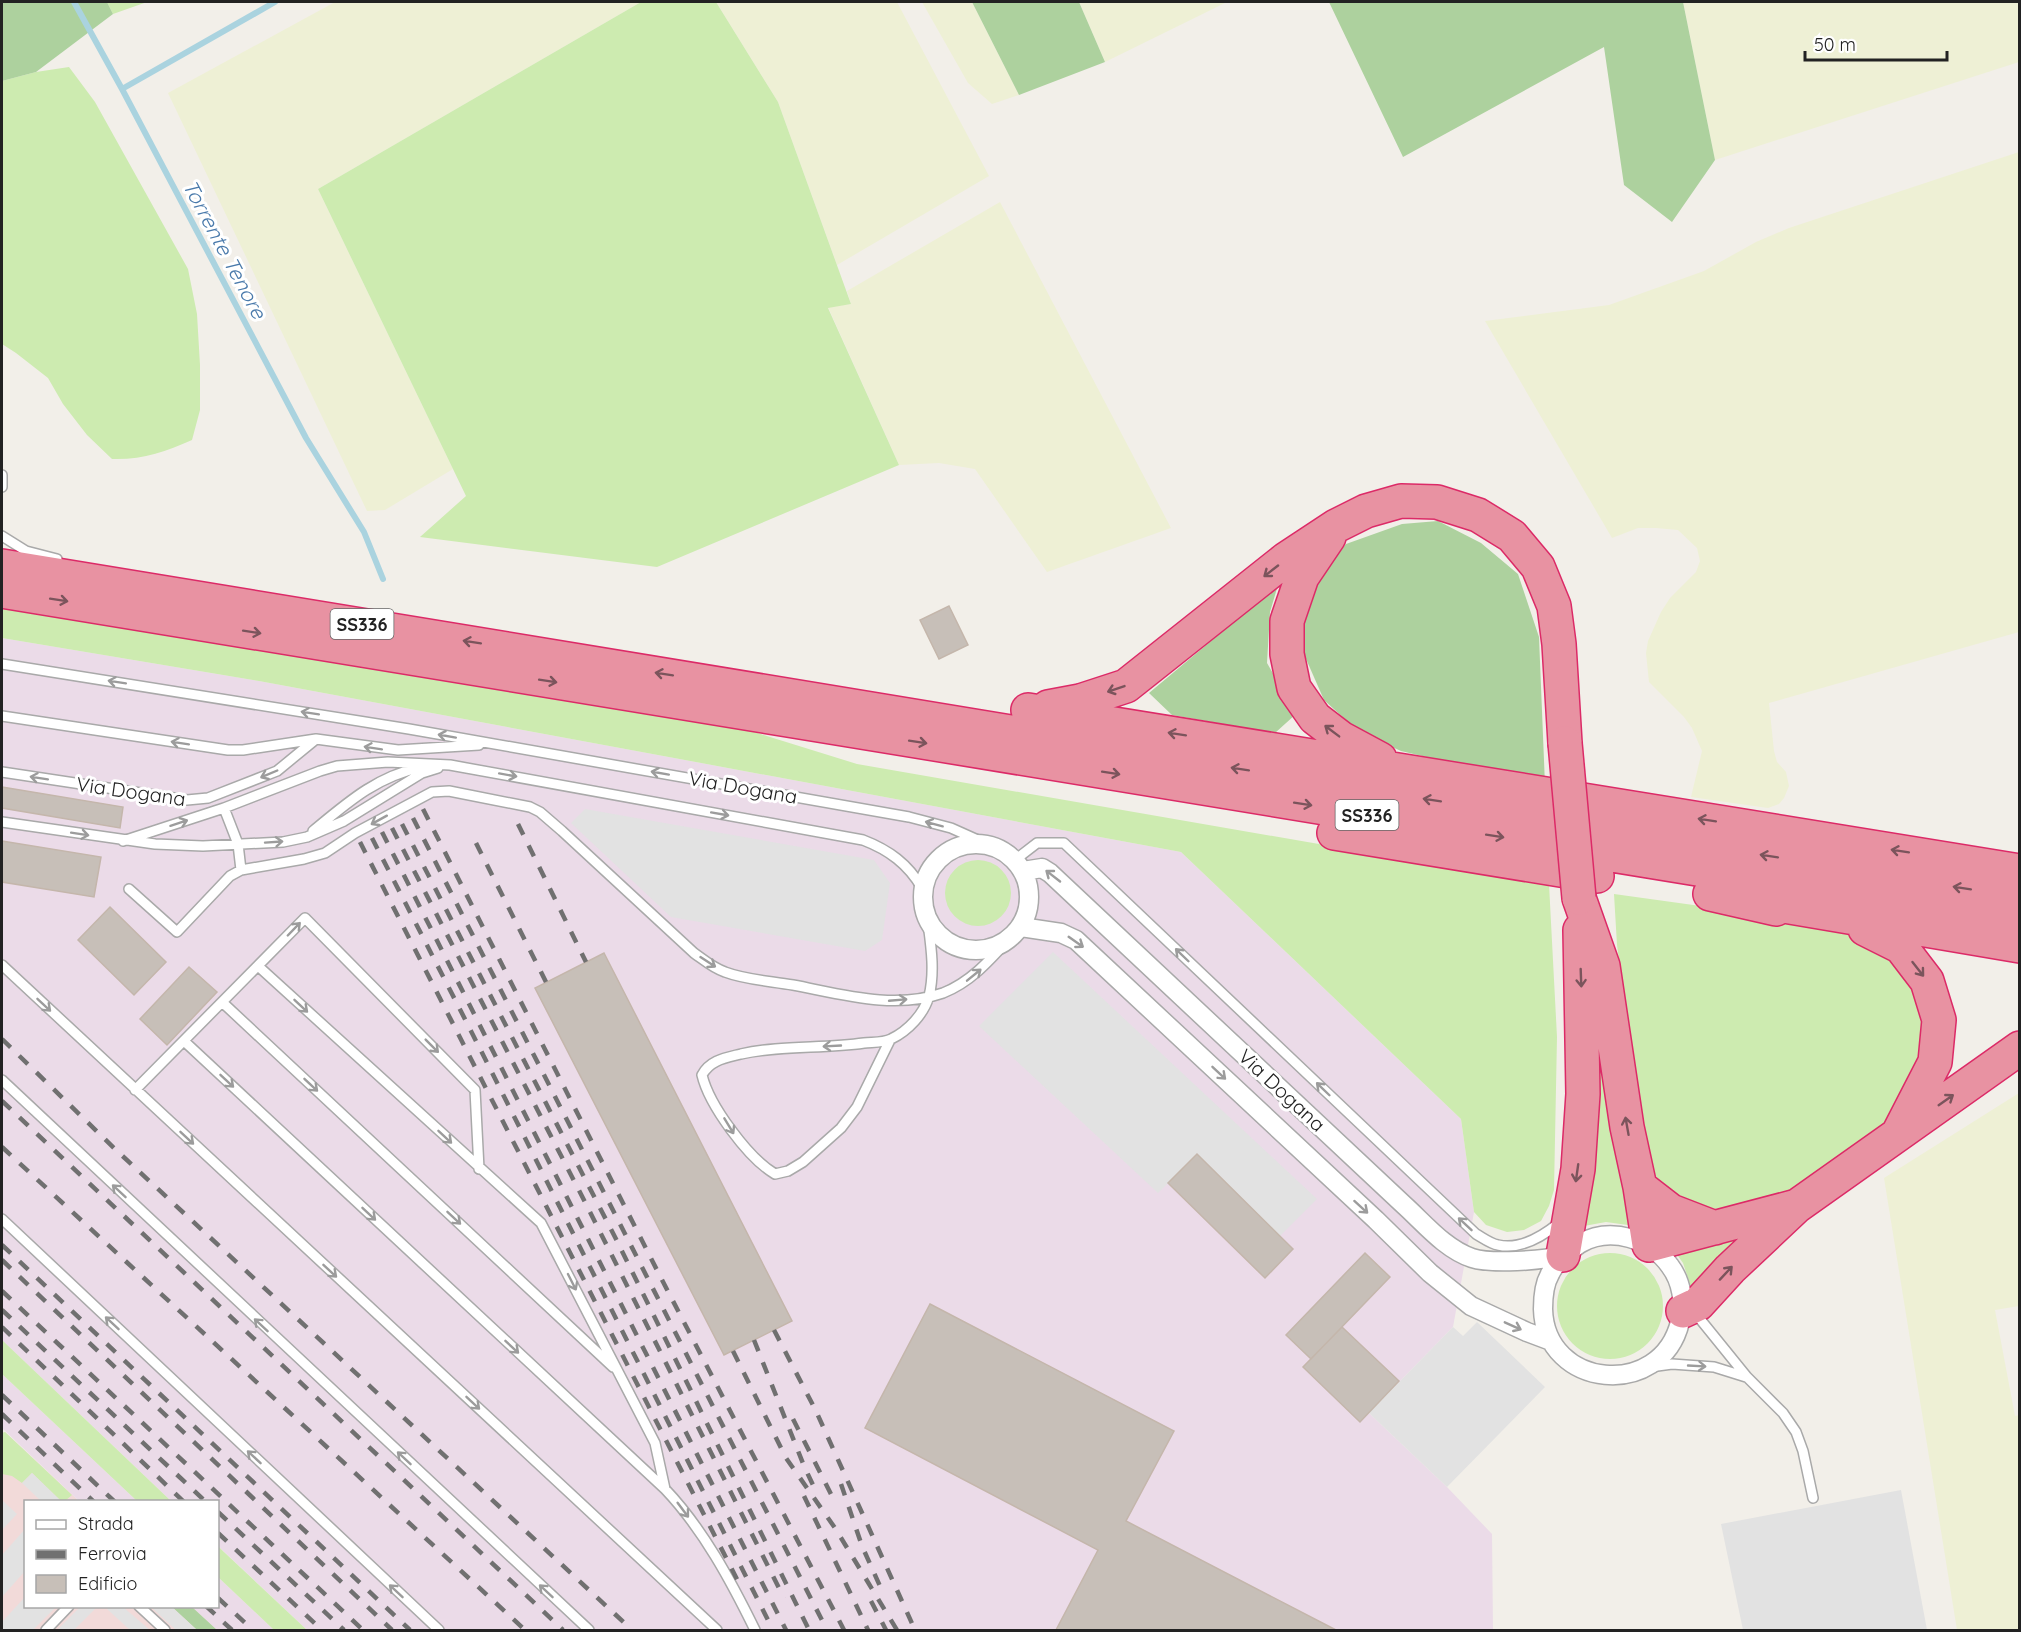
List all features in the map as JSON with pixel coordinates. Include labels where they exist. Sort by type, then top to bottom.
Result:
[{"type":"highway","points":[[1029,711],[1080,701],[1126,686],[1286,559],[1336,526],[1366,511],[1401,501],[1437,502],[1478,515],[1512,536],[1538,567],[1554,606],[1579,898],[1583,1094],[1578,1169],[1560,1256]]},
{"type":"highway","points":[[1336,526],[1302,577],[1287,621],[1287,654],[1294,688],[1315,718],[1341,738],[1401,770]]},
{"type":"highway","name":"SS336","points":[[2,543],[286,612],[718,696],[2019,921]]},
{"type":"highway","name":"SS336","points":[[2,591],[718,696],[2019,898]]},
{"type":"highway","points":[[718,696],[905,690],[2019,871]]},
{"type":"highway","points":[[718,696],[895,760],[2019,946]]},
{"type":"highway","points":[[1710,894],[1869,930],[1900,947],[1927,981],[1939,1020],[1935,1062],[1898,1134]]},
{"type":"highway","points":[[1579,898],[1603,966],[1627,1127],[1649,1245],[1797,1206]]},
{"type":"highway","points":[[1683,1311],[1698,1304],[1730,1269],[1797,1206],[2019,1048]]},
{"type":"highway","points":[[1640,1187],[1671,1211],[1715,1228]]},
{"type":"street","points":[[989,845],[970,843],[947,851],[933,864],[922,888],[921,904],[928,923],[942,940],[972,951],[999,946],[1015,933],[1029,903],[1028,884],[1019,866]]},
{"type":"street","name":"Via Dogana","points":[[989,845],[1008,854],[1019,866],[1042,868],[1064,885],[1449,1245],[1463,1254],[1484,1260],[1517,1261],[1560,1256]]},
{"type":"street","name":"Via Dogana","points":[[1015,933],[1061,933],[1076,940],[1430,1273],[1471,1306],[1551,1341]]},
{"type":"street","points":[[1604,1236],[1627,1237],[1649,1245],[1664,1257],[1675,1273],[1682,1291],[1683,1311],[1677,1334],[1664,1354],[1645,1368],[1628,1374],[1609,1376],[1575,1366],[1551,1341],[1543,1319],[1542,1296],[1549,1274],[1560,1256],[1582,1242],[1604,1236]]},
{"type":"lane","points":[[2,475],[2,487]]},
{"type":"lane","points":[[2,543],[67,561]]},
{"type":"lane","points":[[252,597],[286,612]]},
{"type":"lane","name":"Via Dogana","points":[[2,664],[409,729],[909,817],[951,828],[989,845]]},
{"type":"lane","name":"Via Dogana","points":[[2,716],[228,750],[316,740],[398,750],[494,744]]},
{"type":"lane","name":"Via Dogana","points":[[2,772],[197,800],[208,798],[277,771],[316,740]]},
{"type":"lane","name":"Via Dogana","points":[[123,841],[224,808],[337,766],[388,762],[450,765],[863,840],[889,852],[915,876],[922,888]]},
{"type":"lane","name":"Via Dogana","points":[[2,822],[123,841],[178,845],[283,842],[307,837],[344,821],[422,773],[450,765]]},
{"type":"lane","name":"Via Dogana","points":[[307,837],[342,807],[377,782],[426,766],[450,765]]},
{"type":"lane","points":[[129,889],[177,932],[230,876],[241,870],[325,853],[355,833],[426,793],[440,791],[530,807],[554,823],[706,962],[737,975],[885,1001],[929,996],[943,993],[967,981],[979,972],[1015,933]]},
{"type":"lane","points":[[224,808],[238,844],[241,870]]},
{"type":"lane","points":[[1019,866],[1036,843],[1064,843],[1476,1234],[1498,1245],[1560,1256]]},
{"type":"lane","points":[[135,1090],[305,918],[474,1090],[479,1169]]},
{"type":"lane","points":[[890,1040],[857,1107],[846,1121],[803,1162],[788,1172],[775,1174],[760,1165],[735,1135],[709,1092],[702,1075],[706,1067],[713,1062],[754,1052],[855,1045],[890,1040],[908,1028],[923,1011],[929,996],[932,963],[928,923]]},
{"type":"lane","points":[[2,965],[717,1630]]},
{"type":"lane","points":[[258,966],[541,1224],[655,1443],[665,1489]]},
{"type":"lane","points":[[222,1002],[618,1371]]},
{"type":"lane","points":[[184,1041],[665,1489],[708,1545],[755,1630]]},
{"type":"lane","points":[[2,1080],[589,1630]]},
{"type":"lane","points":[[1498,1245],[1521,1244],[1543,1236],[1570,1214]]},
{"type":"lane","points":[[2,1219],[439,1630]]},
{"type":"lane","points":[[1683,1311],[1700,1319],[1747,1377],[1783,1413],[1796,1432],[1803,1451],[1813,1498]]},
{"type":"lane","points":[[1645,1368],[1672,1364],[1714,1366],[1747,1377]]},
{"type":"lane","points":[[46,1630],[67,1608]]},
{"type":"lane","points":[[141,1608],[165,1630]]},
{"type":"shaded area","points":[[2,638],[259,681],[1181,852],[1461,1119],[1474,1212],[1453,1327],[1369,1413],[1447,1487],[1492,1534],[1493,1630],[307,1630],[219,1547],[219,1500],[170,1500],[2,1340]]},
{"type":"shaded area","points":[[585,809],[874,860],[890,883],[882,940],[865,951],[671,917],[571,823]]},
{"type":"shaded area","points":[[1053,952],[1317,1199],[1280,1236],[1197,1155],[1158,1193],[979,1026]]},
{"type":"shaded area","points":[[1477,1322],[1545,1387],[1447,1487],[1369,1413],[1453,1327],[1463,1336]]},
{"type":"shaded area","points":[[2,1374],[136,1500],[78,1500],[2,1428]]},
{"type":"shaded area","points":[[5,1432],[78,1500],[24,1500],[24,1608],[193,1608],[217,1630],[2,1630],[2,1433]]},
{"type":"shaded area","points":[[32,1473],[60,1500],[40,1500],[22,1483]]},
{"type":"shaded area","points":[[1901,1490],[1927,1630],[1743,1630],[1721,1524]]},
{"type":"shaded area","points":[[2,1500],[17,1514],[2,1530]]},
{"type":"shaded area","points":[[24,1530],[24,1572],[2,1597],[2,1555]]},
{"type":"shaded area","points":[[219,1578],[274,1630],[217,1630],[193,1608],[219,1608]]},
{"type":"shaded area","points":[[24,1598],[24,1608],[55,1608],[33,1630],[2,1630],[2,1622]]},
{"type":"shaded area","points":[[79,1608],[96,1608],[74,1630],[57,1630]]},
{"type":"shaded area","points":[[124,1608],[150,1630],[130,1630],[107,1609]]},
{"type":"shaded area","points":[[152,1608],[173,1608],[197,1630],[176,1630]]},
{"type":"green space","points":[[2,2],[107,2],[113,14],[36,72],[2,81]]},
{"type":"green space","points":[[107,2],[147,2],[113,14]]},
{"type":"green space","points":[[335,2],[641,2],[318,189],[453,469],[385,510],[367,511],[168,93]]},
{"type":"green space","points":[[641,2],[716,2],[778,102],[851,304],[828,308],[899,465],[657,567],[420,537],[466,496],[318,189]]},
{"type":"green space","points":[[716,2],[897,2],[989,176],[837,265],[778,102]]},
{"type":"green space","points":[[922,2],[972,2],[1019,95],[992,104],[968,83]]},
{"type":"green space","points":[[972,2],[1079,2],[1105,62],[1019,95]]},
{"type":"green space","points":[[1079,2],[1227,2],[1105,62]]},
{"type":"green space","points":[[1329,2],[1683,2],[1715,160],[1672,222],[1624,185],[1604,47],[1403,157]]},
{"type":"green space","points":[[1683,2],[2019,2],[2019,62],[1715,160]]},
{"type":"green space","points":[[69,67],[95,102],[188,269],[197,314],[200,410],[192,440],[163,452],[143,457],[112,459],[87,435],[63,404],[48,378],[2,344],[2,81],[36,72]]},
{"type":"green space","points":[[2019,152],[2019,632],[1769,703],[1774,751],[1777,762],[1786,772],[1789,786],[1784,798],[1779,804],[1768,808],[1691,797],[1702,751],[1692,728],[1684,717],[1649,682],[1646,653],[1648,641],[1661,612],[1670,598],[1696,572],[1700,561],[1697,548],[1678,530],[1638,528],[1612,538],[1485,321],[1609,305],[1704,271],[1756,242],[1789,228]]},
{"type":"green space","points":[[1000,202],[1171,528],[1047,572],[975,469],[939,463],[899,465],[828,307],[851,304],[847,291]]},
{"type":"green space","points":[[1438,521],[1481,543],[1518,574],[1539,637],[1545,785],[1401,751],[1359,732],[1324,700],[1303,652],[1300,616],[1317,577],[1346,544],[1402,524]]},
{"type":"green space","points":[[1278,585],[1270,612],[1267,663],[1296,714],[1275,733],[1172,715],[1149,693]]},
{"type":"green space","points":[[2,605],[656,712],[751,731],[857,764],[1549,884],[1557,1037],[1554,1190],[1549,1206],[1541,1221],[1524,1230],[1507,1232],[1486,1225],[1474,1212],[1461,1119],[1181,852],[259,681],[2,638]]},
{"type":"green space","points":[[978,860],[990,863],[1001,870],[1008,881],[1011,893],[1008,905],[1001,916],[990,923],[978,926],[966,923],[955,916],[948,905],[945,893],[948,881],[955,870],[966,863]]},
{"type":"green space","points":[[1614,894],[1751,913],[1850,935],[1884,948],[1924,1002],[1925,1051],[1894,1118],[1803,1185],[1757,1205],[1712,1209],[1683,1207],[1663,1191],[1645,1152],[1617,945]]},
{"type":"green space","points":[[1596,1036],[1635,1226],[1606,1222],[1584,1226]]},
{"type":"green space","points":[[2019,1093],[2019,1306],[1995,1310],[2015,1416],[2019,1415],[2019,1630],[1957,1630],[1884,1178]]},
{"type":"green space","points":[[1775,1219],[1694,1296],[1683,1263],[1670,1245]]},
{"type":"green space","points":[[1610,1253],[1630,1257],[1648,1268],[1659,1286],[1663,1306],[1659,1326],[1648,1344],[1630,1355],[1610,1359],[1590,1355],[1572,1344],[1561,1326],[1557,1306],[1561,1286],[1572,1268],[1590,1257]]},
{"type":"green space","points":[[2,1340],[170,1500],[136,1500],[2,1374]]},
{"type":"green space","points":[[5,1432],[72,1495],[66,1500],[60,1500],[32,1473],[22,1483],[12,1476],[2,1474],[2,1433]]},
{"type":"green space","points":[[219,1547],[307,1630],[274,1630],[219,1578]]},
{"type":"green space","points":[[173,1608],[193,1608],[217,1630],[197,1630]]},
{"type":"building","points":[[949,606],[968,645],[939,659],[920,620]]},
{"type":"building","points":[[2,787],[123,807],[120,828],[2,808]]},
{"type":"building","points":[[2,841],[101,857],[94,897],[2,882]]},
{"type":"building","points":[[110,907],[166,962],[134,995],[78,940]]},
{"type":"building","points":[[604,953],[792,1321],[724,1355],[535,988]]},
{"type":"building","points":[[189,967],[217,992],[167,1045],[140,1019]]},
{"type":"building","points":[[1197,1154],[1293,1249],[1265,1278],[1168,1183]]},
{"type":"building","points":[[1365,1253],[1390,1277],[1311,1359],[1286,1335]]},
{"type":"building","points":[[930,1304],[1174,1431],[1126,1521],[1336,1630],[1056,1630],[1098,1550],[865,1428]]},
{"type":"building","points":[[1342,1327],[1399,1381],[1360,1422],[1303,1367]]},
{"type":"waterway","name":"Torrente Tenore","points":[[74,2],[306,438],[364,532],[383,579]]},
{"type":"waterway","name":"Torrente Tenore","points":[[122,89],[275,2]]},
{"type":"railway","points":[[423,809],[661,1278],[844,1630]]},
{"type":"railway","points":[[413,818],[827,1630]]},
{"type":"railway","points":[[402,824],[616,1239],[809,1630]]},
{"type":"railway","points":[[518,824],[586,962]]},
{"type":"railway","points":[[392,828],[586,1204],[784,1598]]},
{"type":"railway","points":[[382,832],[786,1630]]},
{"type":"railway","points":[[372,838],[773,1630]]},
{"type":"railway","points":[[360,842],[741,1587]]},
{"type":"railway","points":[[476,843],[546,982]]},
{"type":"railway","points":[[2,1039],[115,1149],[632,1630]]},
{"type":"railway","points":[[2,1101],[563,1630]]},
{"type":"railway","points":[[2,1147],[525,1630]]},
{"type":"railway","points":[[2,1245],[410,1630]]},
{"type":"railway","points":[[2,1260],[392,1630]]},
{"type":"railway","points":[[2,1291],[363,1630]]},
{"type":"railway","points":[[2,1310],[204,1500]]},
{"type":"railway","points":[[2,1327],[182,1500]]},
{"type":"railway","points":[[774,1330],[816,1411],[915,1630]]},
{"type":"railway","points":[[754,1340],[813,1485]]},
{"type":"railway","points":[[733,1351],[786,1458],[835,1528],[897,1630]]},
{"type":"railway","points":[[2,1395],[113,1500]]},
{"type":"railway","points":[[2,1414],[92,1500]]},
{"type":"railway","points":[[793,1419],[835,1502]]},
{"type":"railway","points":[[841,1484],[862,1546],[884,1595]]},
{"type":"railway","points":[[804,1496],[868,1630]]},
{"type":"railway","points":[[219,1513],[344,1630]]},
{"type":"railway","points":[[219,1534],[322,1630]]},
{"type":"railway","points":[[219,1599],[253,1630]]},
{"type":"railway","points":[[871,1601],[886,1630]]},
{"type":"railway","points":[[208,1608],[232,1630]]}]
